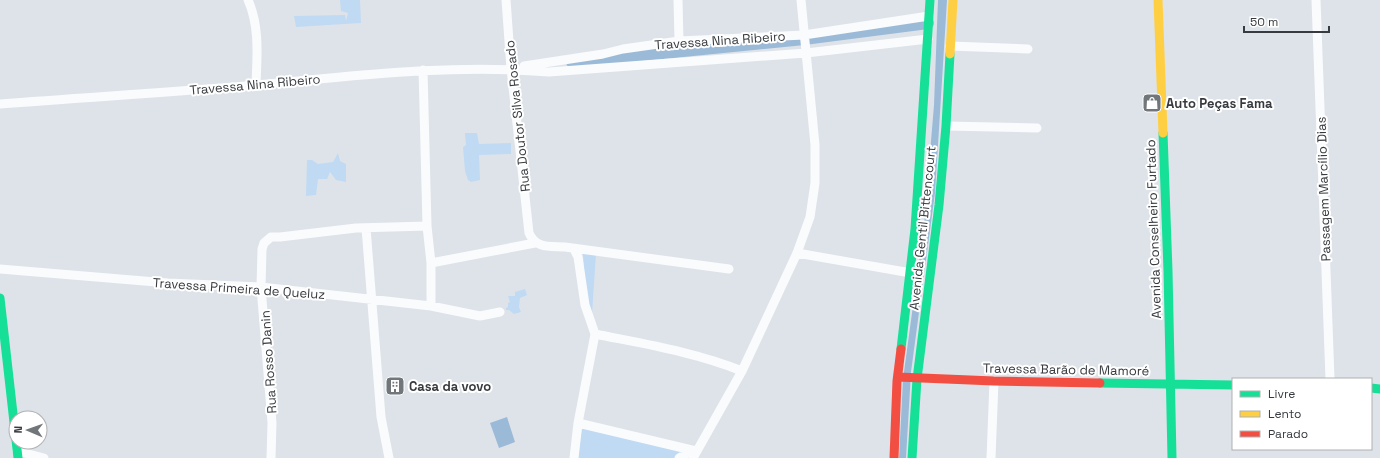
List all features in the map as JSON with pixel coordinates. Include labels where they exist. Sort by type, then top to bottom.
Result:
[{"type":"street","points":[[248,0],[253,12],[256,26],[256,85]]},
{"type":"street","name":"Rua Doutor Silva Rosado","points":[[506,0],[511,69],[529,233],[531,239],[536,243]]},
{"type":"street","points":[[678,0],[679,41]]},
{"type":"street","points":[[680,458],[694,453],[742,371],[797,253],[810,217],[815,183],[815,145],[801,0]]},
{"type":"street","name":"Avenida Gentil Bittencourt","points":[[894,458],[900,378],[915,229],[930,0]]},
{"type":"street","name":"Avenida Gentil Bittencourt","points":[[912,458],[914,379],[939,205],[946,126],[953,0]]},
{"type":"street","name":"Avenida Conselheiro Furtado","points":[[1158,0],[1171,383],[1172,458]]},
{"type":"street","name":"Passagem Marcílio Dias","points":[[1316,0],[1330,378]]},
{"type":"street","name":"Travessa Nina Ribeiro","points":[[511,69],[603,54],[623,49],[679,41],[804,35],[929,16]]},
{"type":"street","name":"Travessa Nina Ribeiro","points":[[0,104],[256,85],[423,70],[511,69],[549,72],[806,53],[928,39]]},
{"type":"street","points":[[950,46],[1028,49]]},
{"type":"street","points":[[423,70],[427,226],[431,306]]},
{"type":"street","points":[[946,126],[1037,128]]},
{"type":"street","points":[[389,458],[381,417],[378,369],[370,300],[366,228],[427,226]]},
{"type":"street","name":"Rua Rosso Danin","points":[[271,458],[272,423],[261,287],[262,249],[264,243],[271,237],[366,228]]},
{"type":"street","points":[[430,263],[536,243],[729,269]]},
{"type":"street","points":[[574,249],[578,257],[585,304],[595,334],[578,423],[574,458]]},
{"type":"street","points":[[797,253],[911,272]]},
{"type":"street","name":"Travessa Primeira de Queluz","points":[[0,269],[168,284],[261,287],[431,306],[480,316],[500,312]]},
{"type":"street","points":[[0,298],[17,455],[44,458]]},
{"type":"street","points":[[595,334],[690,354],[742,371]]},
{"type":"street","name":"Travessa Barão de Mamoré","points":[[900,378],[994,382],[1171,383],[1232,385]]},
{"type":"street","points":[[990,458],[994,382]]},
{"type":"street","points":[[578,423],[694,453]]},
{"type":"shaded area","points":[[340,0],[360,0],[361,23],[296,27],[294,16],[345,15],[346,21],[348,13],[341,11]]},
{"type":"shaded area","points":[[938,0],[947,0],[935,193],[911,372],[906,458],[899,458],[903,379],[924,225],[934,105]]},
{"type":"shaded area","points":[[465,133],[477,133],[479,144],[511,143],[511,154],[479,155],[480,180],[471,182],[468,180],[465,171],[463,147],[466,145]]},
{"type":"shaded area","points":[[338,153],[340,161],[346,164],[346,182],[336,180],[330,172],[327,179],[318,179],[316,195],[306,196],[307,160],[312,160],[318,164],[333,162]]},
{"type":"shaded area","points":[[583,254],[596,254],[592,314],[586,296]]},
{"type":"shaded area","points":[[525,289],[527,295],[520,298],[519,307],[521,312],[514,314],[509,310],[506,310],[508,303],[510,302],[508,296],[515,296],[515,292]]},
{"type":"shaded area","points":[[507,417],[515,442],[499,448],[490,423]]},
{"type":"shaded area","points":[[582,428],[694,452],[690,458],[578,458]]},
{"type":"waterway","points":[[572,62],[804,39],[928,23]]},
{"type":"traffic: fast","points":[[901,349],[915,229],[930,0]]},
{"type":"traffic: fast","points":[[912,458],[917,379],[939,205],[946,126],[950,54]]},
{"type":"traffic: fast","points":[[1163,133],[1172,458]]},
{"type":"traffic: fast","points":[[0,298],[18,458]]},
{"type":"traffic: fast","points":[[1100,383],[1232,385]]},
{"type":"traffic: fast","points":[[1372,388],[1380,389]]},
{"type":"traffic: slow","points":[[950,54],[953,0]]},
{"type":"traffic: slow","points":[[1158,0],[1163,133]]},
{"type":"traffic: jam","points":[[894,458],[897,381],[901,349]]},
{"type":"traffic: jam","points":[[898,377],[1100,383]]},
{"type":"place","name":"Auto Peças Fama","points":[[1152,103]]},
{"type":"place","name":"Casa da vovo","points":[[395,386]]}]
